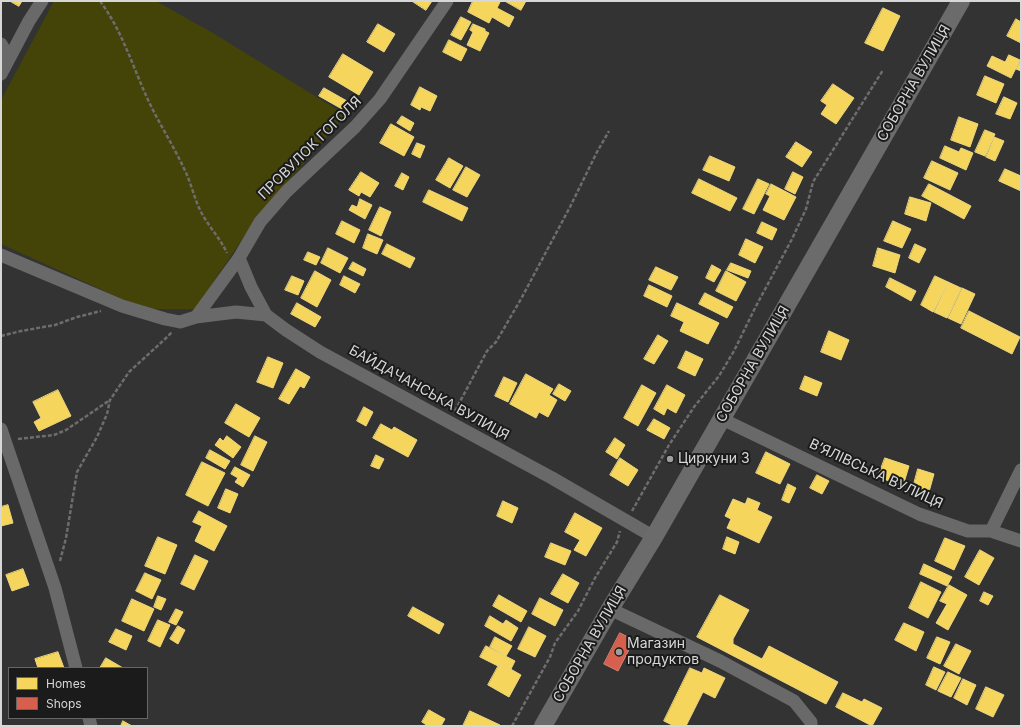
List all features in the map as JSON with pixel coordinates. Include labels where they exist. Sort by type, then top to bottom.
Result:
[{"type":"street","points":[[1,74],[42,1]]},
{"type":"street","name":"ПРОВУЛОК ГОГОЛЯ","points":[[196,317],[236,262],[260,222],[286,192],[355,127],[380,99],[447,1]]},
{"type":"street","name":"СОБОРНА ВУЛИЦЯ","points":[[543,726],[722,419],[960,1]]},
{"type":"street","points":[[1,44],[9,58]]},
{"type":"street","points":[[1,255],[122,306],[151,316],[180,322],[196,317],[236,312],[266,315]]},
{"type":"street","points":[[236,262],[266,315]]},
{"type":"street","name":"БАЙДАЧАНСЬКА ВУЛИЦЯ","points":[[266,315],[320,352],[552,478],[654,537]]},
{"type":"street","name":"В’ЯЛІВСЬКА ВУЛИЦЯ","points":[[722,419],[919,514],[968,531],[991,531],[1021,541]]},
{"type":"street","points":[[1,429],[55,588],[76,667]]},
{"type":"street","points":[[991,531],[1021,470]]},
{"type":"street","points":[[610,609],[720,661],[794,701],[811,722],[811,726]]},
{"type":"path","points":[[100,1],[109,13],[131,56],[142,86],[187,175],[202,213],[236,262]]},
{"type":"path","points":[[512,726],[550,657],[555,643],[578,611],[595,578],[617,542],[622,519],[633,510],[670,445],[694,407],[719,376],[734,351],[792,239],[806,209],[813,182],[883,70]]},
{"type":"path","points":[[450,422],[487,352],[496,342],[525,293],[609,131]]},
{"type":"path","points":[[1,336],[55,325],[77,317],[122,306]]},
{"type":"path","points":[[6,442],[17,439],[54,435],[66,430],[110,400],[129,372],[165,339],[180,322]]},
{"type":"path","points":[[55,588],[66,538],[77,472],[97,437],[107,414],[110,400]]},
{"type":"shaded area","points":[[54,1],[156,1],[213,33],[346,115],[289,180],[245,235],[195,309],[151,309],[122,299],[1,244],[1,100]]},
{"type":"building: Homes","points":[[10,1],[22,1],[19,6]]},
{"type":"building: Homes","points":[[412,1],[432,1],[426,10]]},
{"type":"building: Homes","points":[[473,1],[500,2],[497,8],[514,17],[509,27],[492,17],[489,23],[468,12]]},
{"type":"building: Homes","points":[[505,1],[526,1],[521,10]]},
{"type":"building: Homes","points":[[883,8],[900,16],[883,51],[865,43]]},
{"type":"building: Homes","points":[[461,17],[471,22],[461,40],[451,35]]},
{"type":"building: Homes","points":[[1016,19],[1021,22],[1021,43],[1007,36]]},
{"type":"building: Homes","points":[[378,24],[395,34],[384,52],[367,42]]},
{"type":"building: Homes","points":[[473,24],[485,29],[485,31],[489,33],[480,51],[467,45],[473,32],[470,30]]},
{"type":"building: Homes","points":[[449,40],[467,49],[461,61],[443,52]]},
{"type":"building: Homes","points":[[343,54],[373,72],[359,95],[329,77]]},
{"type":"building: Homes","points":[[1009,55],[1020,60],[1011,78],[987,66],[992,56],[1005,62]]},
{"type":"building: Homes","points":[[1021,60],[1021,71],[1016,69]]},
{"type":"building: Homes","points":[[985,76],[1004,84],[996,103],[977,95]]},
{"type":"building: Homes","points":[[833,84],[854,98],[836,124],[821,114],[827,105],[821,101]]},
{"type":"building: Homes","points":[[420,87],[437,96],[430,111],[421,107],[420,110],[411,105]]},
{"type":"building: Homes","points":[[324,88],[347,101],[342,109],[319,96]]},
{"type":"building: Homes","points":[[1004,97],[1017,103],[1010,119],[996,114]]},
{"type":"building: Homes","points":[[402,116],[414,123],[410,131],[397,123]]},
{"type":"building: Homes","points":[[959,117],[978,124],[970,147],[951,140]]},
{"type":"building: Homes","points":[[391,124],[414,137],[404,156],[380,143]]},
{"type":"building: Homes","points":[[985,130],[995,134],[985,156],[975,152]]},
{"type":"building: Homes","points":[[994,137],[1004,141],[995,161],[986,157]]},
{"type":"building: Homes","points":[[796,142],[812,152],[802,167],[786,157]]},
{"type":"building: Homes","points":[[417,143],[425,146],[420,158],[412,154]]},
{"type":"building: Homes","points":[[945,146],[959,152],[961,148],[973,153],[966,170],[940,158]]},
{"type":"building: Homes","points":[[710,156],[735,167],[729,181],[703,170]]},
{"type":"building: Homes","points":[[449,158],[463,166],[450,188],[436,180]]},
{"type":"building: Homes","points":[[932,161],[958,173],[950,190],[924,178]]},
{"type":"building: Homes","points":[[466,167],[480,175],[467,197],[453,190]]},
{"type":"building: Homes","points":[[1005,169],[1021,176],[1021,191],[999,181]]},
{"type":"building: Homes","points":[[361,172],[379,183],[370,197],[361,192],[359,196],[349,190]]},
{"type":"building: Homes","points":[[793,172],[803,177],[795,194],[785,189]]},
{"type":"building: Homes","points":[[402,173],[409,177],[403,190],[395,186]]},
{"type":"building: Homes","points":[[699,179],[737,198],[730,211],[692,193]]},
{"type":"building: Homes","points":[[758,179],[769,184],[754,214],[743,209]]},
{"type":"building: Homes","points":[[771,184],[796,197],[784,220],[763,210],[770,196],[766,194]]},
{"type":"building: Homes","points":[[929,184],[971,206],[964,219],[922,196]]},
{"type":"building: Homes","points":[[429,190],[468,208],[462,221],[423,202]]},
{"type":"building: Homes","points":[[910,197],[931,203],[926,221],[905,214]]},
{"type":"building: Homes","points":[[360,199],[372,205],[365,219],[349,210],[352,205],[357,207]]},
{"type":"building: Homes","points":[[380,207],[391,212],[381,236],[369,230]]},
{"type":"building: Homes","points":[[342,221],[360,230],[354,243],[336,234]]},
{"type":"building: Homes","points":[[893,221],[911,229],[902,248],[884,241]]},
{"type":"building: Homes","points":[[762,222],[777,229],[772,240],[757,233]]},
{"type":"building: Homes","points":[[368,234],[383,240],[377,254],[363,248]]},
{"type":"building: Homes","points":[[746,239],[763,247],[755,263],[739,255]]},
{"type":"building: Homes","points":[[387,244],[415,258],[410,268],[382,254]]},
{"type":"building: Homes","points":[[915,244],[926,249],[919,263],[909,258]]},
{"type":"building: Homes","points":[[328,248],[348,258],[340,273],[321,263]]},
{"type":"building: Homes","points":[[878,248],[900,255],[895,273],[873,266]]},
{"type":"building: Homes","points":[[308,252],[320,257],[316,265],[304,260]]},
{"type":"building: Homes","points":[[353,262],[366,269],[363,276],[349,269]]},
{"type":"building: Homes","points":[[731,263],[751,271],[748,278],[727,270]]},
{"type":"building: Homes","points":[[712,265],[721,270],[714,282],[706,278]]},
{"type":"building: Homes","points":[[656,267],[678,277],[671,290],[649,280]]},
{"type":"building: Homes","points":[[315,271],[331,280],[317,307],[301,298]]},
{"type":"building: Homes","points":[[726,271],[746,282],[736,301],[716,291]]},
{"type":"building: Homes","points":[[292,276],[304,281],[298,295],[285,290]]},
{"type":"building: Homes","points":[[344,276],[360,284],[355,293],[340,285]]},
{"type":"building: Homes","points":[[935,276],[948,282],[933,312],[921,305]]},
{"type":"building: Homes","points":[[890,278],[916,291],[911,301],[886,287]]},
{"type":"building: Homes","points":[[948,282],[961,288],[947,318],[934,312]]},
{"type":"building: Homes","points":[[649,285],[672,296],[667,307],[644,296]]},
{"type":"building: Homes","points":[[962,288],[975,294],[961,324],[948,318]]},
{"type":"building: Homes","points":[[705,293],[733,307],[727,318],[699,304]]},
{"type":"building: Homes","points":[[297,303],[321,317],[315,327],[291,314]]},
{"type":"building: Homes","points":[[677,303],[719,323],[708,344],[680,331],[684,322],[671,316]]},
{"type":"building: Homes","points":[[969,311],[1020,337],[1012,354],[961,328]]},
{"type":"building: Homes","points":[[829,331],[849,340],[841,360],[821,352]]},
{"type":"building: Homes","points":[[658,335],[668,341],[654,364],[644,359]]},
{"type":"building: Homes","points":[[686,351],[703,359],[695,376],[678,368]]},
{"type":"building: Homes","points":[[268,357],[283,363],[273,388],[257,382]]},
{"type":"building: Homes","points":[[296,369],[310,377],[304,388],[300,386],[289,404],[279,399]]},
{"type":"building: Homes","points":[[526,374],[553,389],[549,395],[557,400],[548,417],[539,412],[536,418],[510,404]]},
{"type":"building: Homes","points":[[805,376],[822,383],[817,396],[800,389]]},
{"type":"building: Homes","points":[[504,377],[517,383],[508,402],[495,396]]},
{"type":"building: Homes","points":[[559,384],[571,391],[565,401],[553,394]]},
{"type":"building: Homes","points":[[642,385],[656,393],[638,426],[624,418]]},
{"type":"building: Homes","points":[[667,385],[685,395],[676,413],[667,408],[664,415],[654,409]]},
{"type":"building: Homes","points":[[58,390],[71,416],[39,431],[34,422],[41,418],[33,402]]},
{"type":"building: Homes","points":[[236,404],[260,418],[249,437],[225,423]]},
{"type":"building: Homes","points":[[364,407],[373,412],[366,426],[357,421]]},
{"type":"building: Homes","points":[[654,419],[670,428],[664,439],[647,430]]},
{"type":"building: Homes","points":[[381,424],[392,430],[394,427],[417,440],[408,457],[373,438]]},
{"type":"building: Homes","points":[[227,436],[241,447],[233,458],[215,445],[220,438],[223,441]]},
{"type":"building: Homes","points":[[255,436],[267,442],[253,471],[241,465]]},
{"type":"building: Homes","points":[[615,438],[625,445],[617,459],[606,452]]},
{"type":"building: Homes","points":[[210,450],[230,461],[225,469],[206,458]]},
{"type":"building: Homes","points":[[766,452],[790,464],[780,484],[756,473]]},
{"type":"building: Homes","points":[[376,455],[384,459],[379,469],[371,466]]},
{"type":"building: Homes","points":[[620,458],[638,470],[628,486],[610,475]]},
{"type":"building: Homes","points":[[885,458],[909,466],[903,486],[878,477]]},
{"type":"building: Homes","points":[[202,462],[225,473],[208,506],[186,495]]},
{"type":"building: Homes","points":[[235,467],[250,475],[243,487],[235,482],[238,478],[231,474]]},
{"type":"building: Homes","points":[[918,469],[934,474],[927,499],[911,495]]},
{"type":"building: Homes","points":[[817,475],[829,481],[822,494],[810,488]]},
{"type":"building: Homes","points":[[788,484],[796,488],[789,503],[782,500]]},
{"type":"building: Homes","points":[[226,489],[238,494],[230,513],[218,508]]},
{"type":"building: Homes","points":[[748,498],[760,503],[757,510],[772,517],[759,543],[727,528],[731,519],[725,516],[733,499],[745,504]]},
{"type":"building: Homes","points":[[503,501],[518,508],[512,523],[497,516]]},
{"type":"building: Homes","points":[[8,505],[13,523],[1,526],[1,507]]},
{"type":"building: Homes","points":[[199,511],[227,526],[214,551],[195,541],[202,526],[193,522]]},
{"type":"building: Homes","points":[[575,513],[602,528],[586,556],[574,550],[580,540],[565,532]]},
{"type":"building: Homes","points":[[158,537],[177,545],[165,574],[145,566]]},
{"type":"building: Homes","points":[[727,537],[739,542],[735,554],[723,549]]},
{"type":"building: Homes","points":[[945,538],[965,546],[954,570],[935,561]]},
{"type":"building: Homes","points":[[551,543],[571,551],[565,565],[545,557]]},
{"type":"building: Homes","points":[[980,550],[994,558],[979,585],[965,577]]},
{"type":"building: Homes","points":[[195,555],[208,561],[194,590],[181,584]]},
{"type":"building: Homes","points":[[924,564],[952,577],[947,586],[920,574]]},
{"type":"building: Homes","points":[[23,569],[29,585],[12,591],[6,575]]},
{"type":"building: Homes","points":[[145,573],[161,580],[152,599],[136,591]]},
{"type":"building: Homes","points":[[563,574],[579,583],[568,603],[551,594]]},
{"type":"building: Homes","points":[[921,582],[941,592],[928,618],[909,608]]},
{"type":"building: Homes","points":[[949,585],[967,595],[948,630],[936,623],[947,604],[940,601]]},
{"type":"building: Homes","points":[[984,592],[993,596],[988,605],[980,601]]},
{"type":"building: Homes","points":[[499,595],[527,611],[521,622],[493,606]]},
{"type":"building: Homes","points":[[720,595],[749,610],[733,639],[733,644],[762,659],[769,646],[838,682],[826,704],[697,637]]},
{"type":"building: Homes","points":[[158,596],[166,599],[161,610],[154,607]]},
{"type":"building: Homes","points":[[540,598],[563,610],[555,626],[532,614]]},
{"type":"building: Homes","points":[[132,599],[154,609],[144,631],[122,621]]},
{"type":"building: Homes","points":[[413,607],[444,624],[439,634],[408,616]]},
{"type":"building: Homes","points":[[176,609],[183,612],[176,625],[169,622]]},
{"type":"building: Homes","points":[[490,616],[503,624],[506,620],[518,628],[511,641],[485,626]]},
{"type":"building: Homes","points":[[158,620],[170,625],[160,647],[148,641]]},
{"type":"building: Homes","points":[[904,623],[924,632],[916,651],[895,640]]},
{"type":"building: Homes","points":[[178,626],[185,630],[178,644],[170,639]]},
{"type":"building: Homes","points":[[529,627],[546,636],[535,657],[518,649]]},
{"type":"building: Homes","points":[[116,629],[132,636],[126,650],[109,642]]},
{"type":"building: Homes","points":[[495,637],[512,646],[506,656],[490,647]]},
{"type":"building: Homes","points":[[937,637],[950,642],[940,664],[927,658]]},
{"type":"building: Homes","points":[[956,644],[971,651],[959,674],[944,666]]},
{"type":"building: Homes","points":[[486,646],[515,661],[511,669],[500,663],[498,666],[480,657]]},
{"type":"building: Homes","points":[[58,652],[64,667],[38,667],[35,659]]},
{"type":"building: Homes","points":[[106,658],[121,667],[101,667]]},
{"type":"building: Homes","points":[[500,663],[521,675],[509,697],[488,685]]},
{"type":"building: Homes","points":[[934,667],[945,672],[936,690],[926,685]]},
{"type":"building: Homes","points":[[690,668],[702,673],[704,668],[725,678],[715,698],[703,692],[686,726],[674,726],[664,721]]},
{"type":"building: Homes","points":[[948,672],[961,678],[951,697],[938,691]]},
{"type":"building: Homes","points":[[963,679],[976,685],[967,705],[954,698]]},
{"type":"building: Homes","points":[[986,687],[1004,695],[993,717],[976,709]]},
{"type":"building: Homes","points":[[843,693],[862,702],[864,699],[882,708],[872,726],[836,707]]},
{"type":"building: Homes","points":[[429,710],[445,719],[441,726],[428,726],[422,722]]},
{"type":"building: Homes","points":[[470,711],[500,725],[463,726]]},
{"type":"building: Homes","points":[[123,721],[132,726],[121,726]]},
{"type":"building: Shops","name":"Магазин продуктов","points":[[620,633],[634,640],[618,671],[604,664]]},
{"type":"place","name":"Циркуни 3","points":[[670,459]]},
{"type":"place","name":"Магазин продуктов","points":[[619,652]]}]
